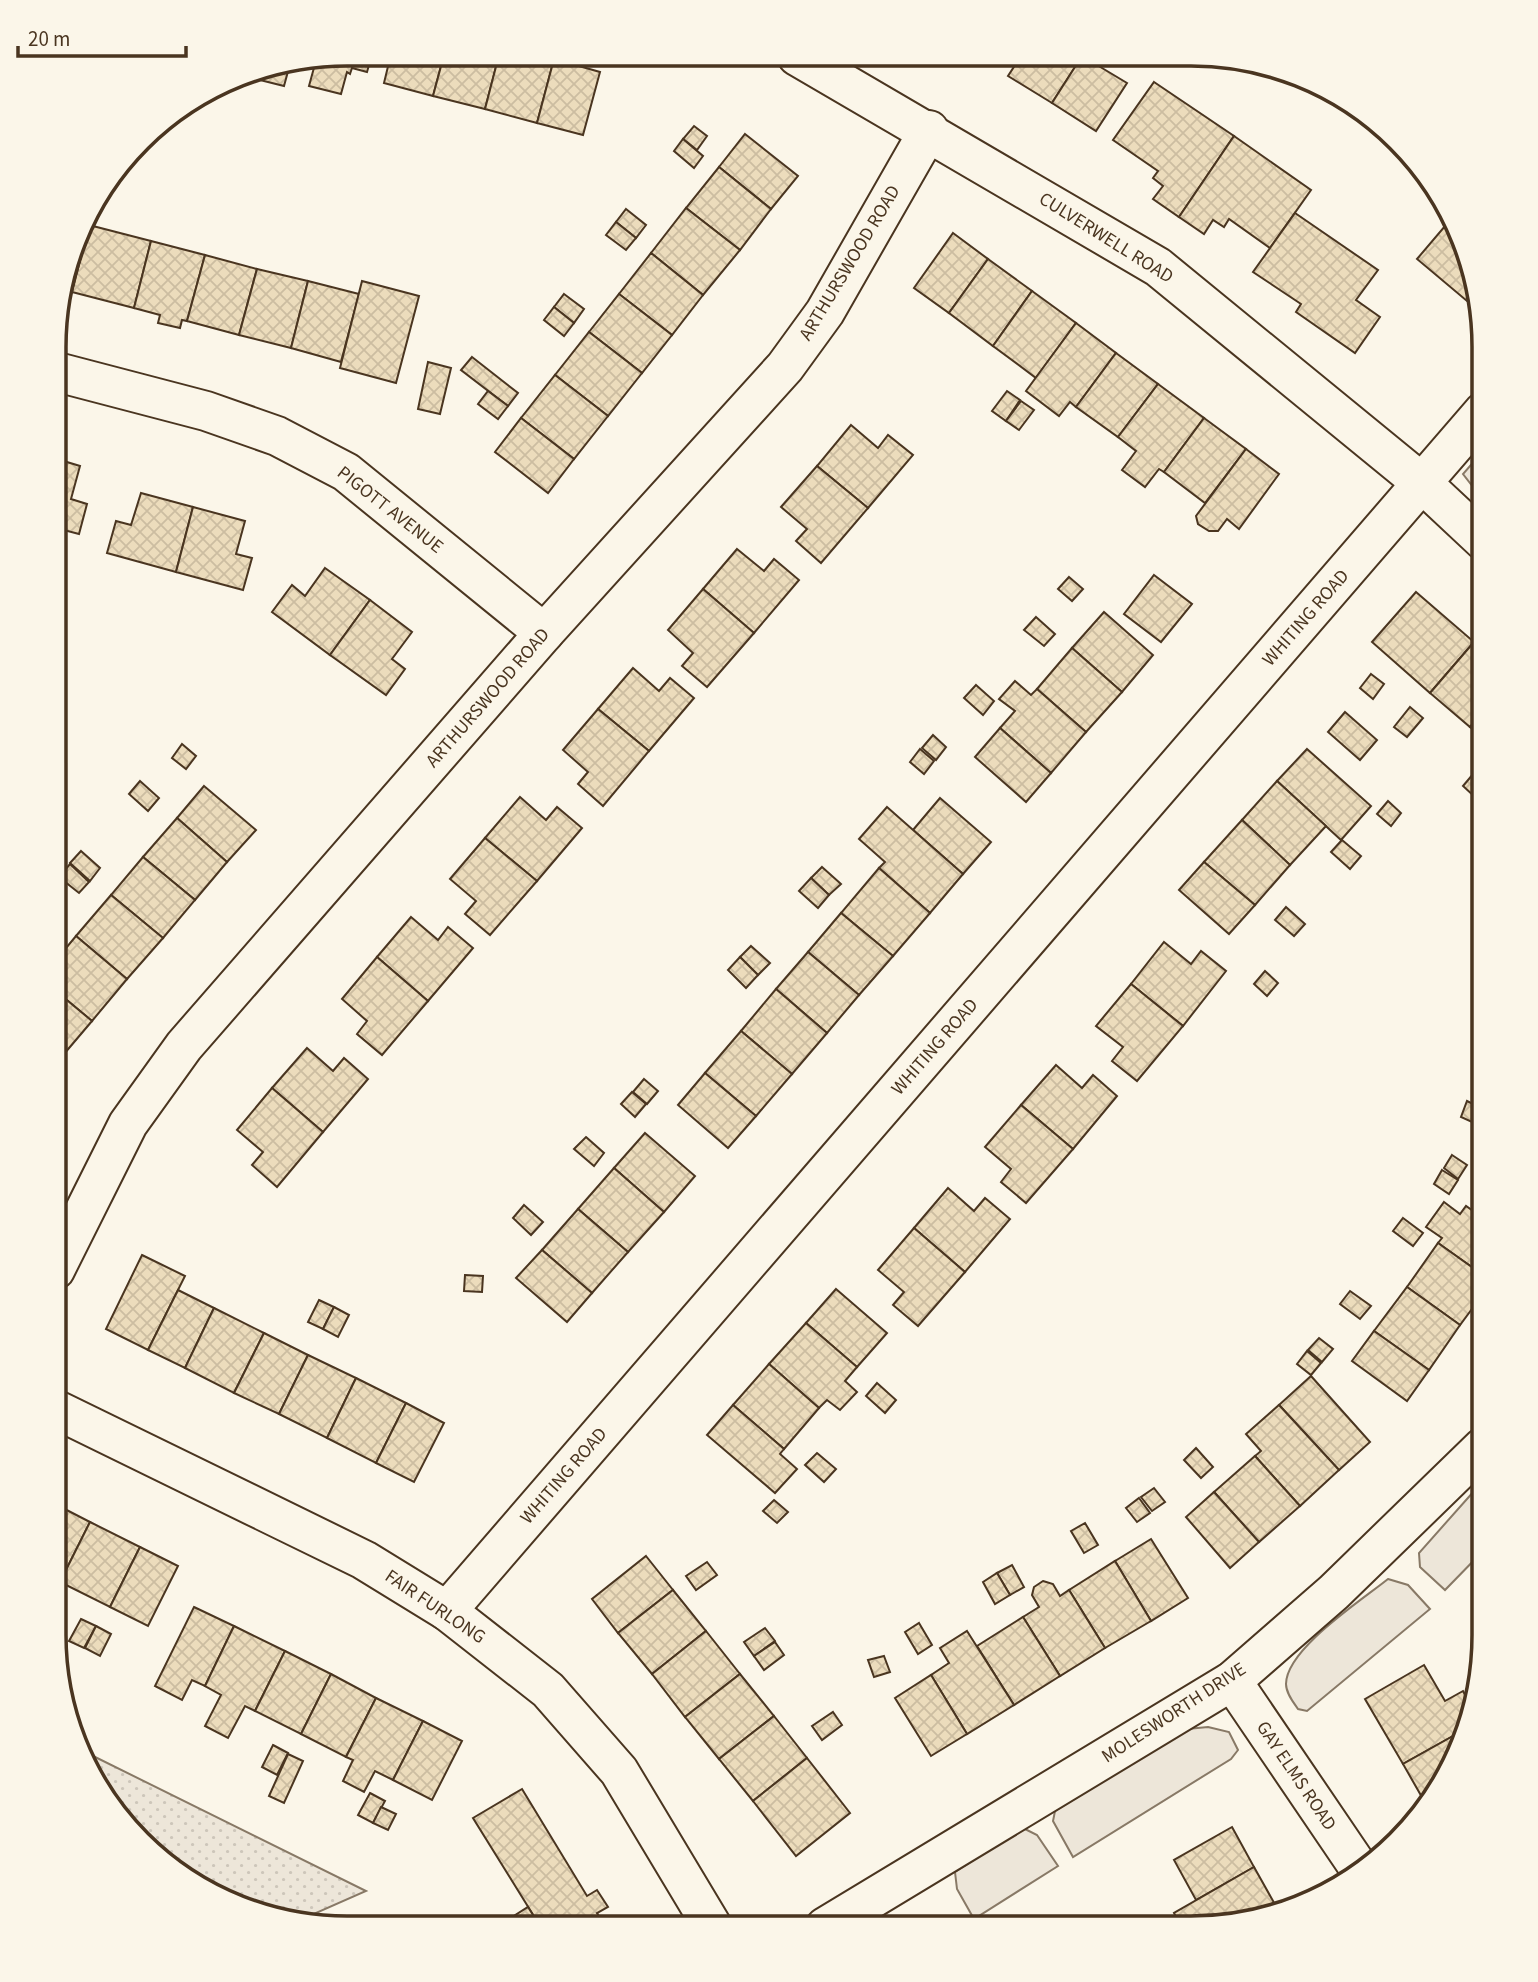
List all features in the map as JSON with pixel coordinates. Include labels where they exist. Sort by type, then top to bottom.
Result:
[{"type":"street","name":"CULVERWELL ROAD","points":[[816,66],[1158,267],[1422,484],[1472,530]]},
{"type":"street","name":"ARTHURSWOOD ROAD","points":[[66,1248],[128,1124],[184,1046],[544,633],[785,367],[825,312],[929,130]]},
{"type":"street","name":"PIGOTT AVENUE","points":[[66,374],[206,411],[277,436],[346,472],[544,633]]},
{"type":"street","name":"WHITING ROAD","points":[[447,1611],[1472,425]]},
{"type":"street","name":"FAIR FURLONG","points":[[66,1414],[364,1560],[447,1611],[548,1690],[619,1771],[706,1916]]},
{"type":"street","name":"MOLESWORTH DRIVE","points":[[843,1916],[1232,1681],[1334,1592],[1472,1458]]},
{"type":"street","name":"GAY ELMS ROAD","points":[[1232,1681],[1354,1863]]},
{"type":"shaded area","points":[[1472,464],[1472,486],[1463,474]]},
{"type":"shaded area","points":[[1472,1493],[1472,1562],[1445,1590],[1420,1567],[1419,1553]]},
{"type":"shaded area","points":[[1388,1579],[1408,1585],[1430,1609],[1307,1711],[1298,1709],[1288,1694],[1286,1684],[1289,1670],[1298,1656],[1327,1626]]},
{"type":"shaded area","points":[[1208,1727],[1229,1732],[1238,1750],[1231,1759],[1073,1857],[1053,1821],[1055,1811],[1187,1729]]},
{"type":"shaded area","points":[[94,1756],[366,1891],[315,1913],[257,1901],[223,1887],[176,1857],[136,1820],[114,1791]]},
{"type":"shaded area","points":[[1023,1828],[1037,1835],[1058,1866],[979,1916],[972,1916],[957,1889],[955,1872]]},
{"type":"building","points":[[369,66],[367,72],[352,68],[350,74],[347,72],[341,94],[309,86],[314,69]]},
{"type":"building","points":[[388,66],[441,66],[433,96],[384,83]]},
{"type":"building","points":[[441,66],[496,66],[485,109],[433,96]]},
{"type":"building","points":[[496,66],[552,66],[537,123],[485,109]]},
{"type":"building","points":[[552,66],[579,66],[600,72],[583,135],[537,123]]},
{"type":"building","points":[[1014,66],[1076,66],[1052,103],[1008,76]]},
{"type":"building","points":[[1076,66],[1099,66],[1127,83],[1096,131],[1052,103]]},
{"type":"building","points":[[287,73],[284,86],[260,80]]},
{"type":"building","points":[[1154,82],[1234,136],[1179,217],[1153,199],[1163,186],[1153,178],[1158,171],[1113,140]]},
{"type":"building","points":[[694,126],[707,136],[697,150],[683,139]]},
{"type":"building","points":[[745,134],[798,176],[771,209],[719,167]]},
{"type":"building","points":[[1234,136],[1311,190],[1270,248],[1229,219],[1224,227],[1213,220],[1204,234],[1179,217]]},
{"type":"building","points":[[683,139],[703,156],[694,168],[674,151]]},
{"type":"building","points":[[719,167],[771,209],[740,250],[686,208]]},
{"type":"building","points":[[686,208],[740,250],[703,295],[651,253]]},
{"type":"building","points":[[626,209],[646,225],[636,238],[616,222]]},
{"type":"building","points":[[1295,213],[1378,270],[1356,300],[1380,317],[1355,353],[1296,312],[1301,304],[1253,272]]},
{"type":"building","points":[[616,222],[636,238],[626,250],[606,235]]},
{"type":"building","points":[[94,226],[151,241],[134,308],[72,292],[81,257]]},
{"type":"building","points":[[1445,227],[1457,257],[1467,301],[1467,301],[1417,259]]},
{"type":"building","points":[[953,233],[988,259],[949,313],[914,288]]},
{"type":"building","points":[[151,241],[205,255],[187,321],[182,320],[180,328],[158,323],[160,315],[134,308]]},
{"type":"building","points":[[651,253],[703,295],[672,335],[619,294]]},
{"type":"building","points":[[205,255],[257,269],[239,335],[187,321]]},
{"type":"building","points":[[988,259],[1032,291],[993,346],[949,313]]},
{"type":"building","points":[[257,269],[308,281],[291,348],[239,335]]},
{"type":"building","points":[[308,281],[359,294],[341,362],[291,348]]},
{"type":"building","points":[[362,281],[419,296],[396,383],[340,368]]},
{"type":"building","points":[[1032,291],[1076,323],[1036,378],[993,346]]},
{"type":"building","points":[[564,294],[584,309],[574,323],[554,307]]},
{"type":"building","points":[[619,294],[672,335],[642,373],[589,332]]},
{"type":"building","points":[[554,307],[574,323],[564,336],[544,320]]},
{"type":"building","points":[[1076,323],[1116,353],[1076,407],[1070,402],[1059,416],[1026,391]]},
{"type":"building","points":[[589,332],[642,373],[608,416],[555,375]]},
{"type":"building","points":[[1116,353],[1158,384],[1118,437],[1076,407]]},
{"type":"building","points":[[472,357],[518,393],[508,406],[461,370]]},
{"type":"building","points":[[428,362],[451,368],[440,414],[418,409]]},
{"type":"building","points":[[555,375],[608,416],[574,459],[521,418]]},
{"type":"building","points":[[1158,384],[1204,418],[1164,472],[1159,469],[1145,487],[1122,470],[1136,451],[1118,437]]},
{"type":"building","points":[[488,391],[508,406],[498,419],[478,404]]},
{"type":"building","points":[[1007,391],[1020,400],[1006,421],[992,411]]},
{"type":"building","points":[[1021,401],[1034,410],[1019,430],[1006,421]]},
{"type":"building","points":[[521,418],[574,459],[548,493],[495,452]]},
{"type":"building","points":[[1204,418],[1246,449],[1205,503],[1164,472]]},
{"type":"building","points":[[851,425],[878,448],[888,435],[913,455],[868,508],[817,466]]},
{"type":"building","points":[[1246,449],[1279,474],[1239,529],[1227,519],[1218,531],[1209,531],[1198,524],[1196,516]]},
{"type":"building","points":[[66,462],[80,466],[71,499],[87,504],[79,534],[66,531]]},
{"type":"building","points":[[817,466],[868,508],[821,563],[796,541],[807,529],[781,507]]},
{"type":"building","points":[[141,493],[193,507],[176,572],[107,553],[116,521],[131,525]]},
{"type":"building","points":[[193,507],[245,521],[236,554],[252,558],[243,590],[176,572]]},
{"type":"building","points":[[737,549],[764,571],[774,559],[799,580],[754,633],[703,589]]},
{"type":"building","points":[[325,568],[370,600],[330,655],[272,612],[292,585],[305,596]]},
{"type":"building","points":[[1154,575],[1192,604],[1161,642],[1124,614]]},
{"type":"building","points":[[1069,577],[1083,589],[1072,601],[1058,589]]},
{"type":"building","points":[[703,589],[754,633],[707,687],[682,666],[693,653],[668,630]]},
{"type":"building","points":[[1416,592],[1472,640],[1472,644],[1430,693],[1372,642]]},
{"type":"building","points":[[370,600],[412,632],[392,659],[405,669],[386,695],[330,655]]},
{"type":"building","points":[[1104,612],[1153,655],[1122,692],[1072,648]]},
{"type":"building","points":[[1036,617],[1055,634],[1044,646],[1024,630]]},
{"type":"building","points":[[1472,644],[1472,725],[1470,727],[1430,693]]},
{"type":"building","points":[[1072,648],[1122,692],[1086,732],[1037,689]]},
{"type":"building","points":[[633,668],[659,691],[670,678],[694,698],[649,751],[598,709]]},
{"type":"building","points":[[1371,674],[1384,684],[1373,699],[1360,688]]},
{"type":"building","points":[[1015,681],[1031,695],[1037,689],[1086,732],[1051,773],[1000,728],[1015,711],[999,699]]},
{"type":"building","points":[[976,685],[994,701],[983,715],[964,698]]},
{"type":"building","points":[[1410,707],[1423,718],[1407,737],[1394,727]]},
{"type":"building","points":[[598,709],[649,751],[603,806],[578,784],[588,772],[563,750]]},
{"type":"building","points":[[1345,712],[1377,740],[1360,760],[1328,732]]},
{"type":"building","points":[[1000,728],[1051,773],[1026,802],[975,757]]},
{"type":"building","points":[[933,735],[946,747],[936,760],[922,748]]},
{"type":"building","points":[[182,744],[196,756],[186,769],[172,758]]},
{"type":"building","points":[[920,749],[934,761],[924,774],[910,762]]},
{"type":"building","points":[[1307,749],[1371,806],[1341,840],[1277,781]]},
{"type":"building","points":[[1472,775],[1472,794],[1463,786]]},
{"type":"building","points":[[140,781],[159,798],[148,811],[129,794]]},
{"type":"building","points":[[1277,781],[1326,826],[1290,865],[1242,820]]},
{"type":"building","points":[[204,786],[256,830],[227,862],[177,818]]},
{"type":"building","points":[[520,797],[546,820],[557,807],[582,828],[537,881],[485,838]]},
{"type":"building","points":[[940,798],[991,842],[963,874],[913,830]]},
{"type":"building","points":[[1388,801],[1401,813],[1391,826],[1377,814]]},
{"type":"building","points":[[887,807],[963,874],[930,913],[879,868],[885,862],[859,839]]},
{"type":"building","points":[[177,818],[227,862],[195,900],[143,857]]},
{"type":"building","points":[[1242,820],[1290,865],[1255,905],[1204,862]]},
{"type":"building","points":[[485,838],[537,881],[490,935],[465,914],[476,901],[450,879]]},
{"type":"building","points":[[1342,840],[1361,856],[1350,869],[1331,852]]},
{"type":"building","points":[[81,851],[100,868],[90,881],[70,863]]},
{"type":"building","points":[[143,857],[195,900],[163,938],[111,895]]},
{"type":"building","points":[[1204,862],[1255,905],[1229,934],[1179,890]]},
{"type":"building","points":[[70,864],[89,882],[79,893],[66,883],[66,869]]},
{"type":"building","points":[[822,867],[841,884],[829,895],[811,878]]},
{"type":"building","points":[[879,868],[930,913],[893,956],[841,913]]},
{"type":"building","points":[[811,878],[829,895],[818,908],[799,891]]},
{"type":"building","points":[[111,895],[163,938],[127,979],[76,936]]},
{"type":"building","points":[[1286,907],[1305,924],[1294,936],[1275,920]]},
{"type":"building","points":[[841,913],[893,956],[859,995],[808,952]]},
{"type":"building","points":[[411,917],[438,940],[448,927],[473,948],[428,1001],[377,957]]},
{"type":"building","points":[[76,936],[127,979],[92,1021],[66,999],[66,948]]},
{"type":"building","points":[[1164,942],[1191,964],[1201,951],[1226,971],[1183,1026],[1131,984]]},
{"type":"building","points":[[751,946],[770,963],[758,975],[740,957]]},
{"type":"building","points":[[808,952],[859,995],[827,1033],[776,989]]},
{"type":"building","points":[[377,957],[428,1001],[382,1055],[357,1034],[367,1021],[342,999]]},
{"type":"building","points":[[740,957],[758,975],[746,988],[728,970]]},
{"type":"building","points":[[1265,971],[1278,983],[1267,996],[1254,984]]},
{"type":"building","points":[[1131,984],[1183,1026],[1137,1081],[1112,1061],[1123,1047],[1096,1026]]},
{"type":"building","points":[[776,989],[827,1033],[792,1074],[741,1031]]},
{"type":"building","points":[[66,999],[92,1021],[66,1052]]},
{"type":"building","points":[[741,1031],[792,1074],[756,1116],[705,1073]]},
{"type":"building","points":[[307,1048],[333,1071],[344,1058],[368,1079],[323,1132],[272,1088]]},
{"type":"building","points":[[1056,1065],[1082,1088],[1093,1075],[1117,1096],[1073,1149],[1021,1105]]},
{"type":"building","points":[[705,1073],[756,1116],[728,1148],[678,1105]]},
{"type":"building","points":[[644,1079],[658,1091],[647,1104],[633,1092]]},
{"type":"building","points":[[272,1088],[323,1132],[277,1187],[252,1165],[263,1152],[237,1130]]},
{"type":"building","points":[[632,1092],[646,1104],[635,1117],[621,1104]]},
{"type":"building","points":[[1467,1101],[1472,1104],[1472,1122],[1461,1117]]},
{"type":"building","points":[[1021,1105],[1073,1149],[1026,1203],[1001,1182],[1011,1169],[985,1147]]},
{"type":"building","points":[[645,1133],[695,1176],[664,1212],[614,1168]]},
{"type":"building","points":[[586,1137],[604,1153],[594,1166],[574,1149]]},
{"type":"building","points":[[1452,1155],[1467,1165],[1458,1179],[1444,1168]]},
{"type":"building","points":[[614,1168],[664,1212],[628,1252],[578,1209]]},
{"type":"building","points":[[1442,1170],[1458,1180],[1449,1194],[1434,1184]]},
{"type":"building","points":[[948,1188],[974,1211],[985,1198],[1010,1219],[965,1272],[914,1228]]},
{"type":"building","points":[[1444,1202],[1460,1214],[1466,1206],[1472,1210],[1472,1267],[1438,1243],[1442,1238],[1426,1227]]},
{"type":"building","points":[[524,1205],[543,1222],[531,1235],[513,1218]]},
{"type":"building","points":[[578,1209],[628,1252],[592,1293],[542,1250]]},
{"type":"building","points":[[1403,1218],[1423,1233],[1413,1246],[1393,1231]]},
{"type":"building","points":[[914,1228],[965,1272],[918,1326],[893,1305],[904,1292],[878,1270]]},
{"type":"building","points":[[1438,1243],[1472,1267],[1472,1309],[1460,1325],[1407,1287]]},
{"type":"building","points":[[542,1250],[592,1293],[567,1322],[516,1278]]},
{"type":"building","points":[[142,1255],[185,1276],[148,1350],[106,1329]]},
{"type":"building","points":[[465,1275],[483,1276],[482,1292],[464,1291]]},
{"type":"building","points":[[1407,1287],[1460,1325],[1429,1370],[1374,1331]]},
{"type":"building","points":[[836,1289],[887,1333],[857,1367],[806,1323]]},
{"type":"building","points":[[178,1290],[214,1308],[185,1368],[148,1350]]},
{"type":"building","points":[[1350,1291],[1371,1306],[1360,1319],[1340,1304]]},
{"type":"building","points":[[319,1300],[334,1307],[323,1329],[308,1322]]},
{"type":"building","points":[[334,1307],[349,1315],[338,1337],[323,1329]]},
{"type":"building","points":[[214,1308],[264,1333],[234,1393],[185,1368]]},
{"type":"building","points":[[806,1323],[857,1367],[845,1381],[857,1392],[840,1410],[827,1400],[819,1408],[769,1364]]},
{"type":"building","points":[[1374,1331],[1429,1370],[1407,1401],[1352,1361]]},
{"type":"building","points":[[264,1333],[308,1355],[279,1414],[234,1393]]},
{"type":"building","points":[[1319,1338],[1333,1349],[1322,1362],[1308,1350]]},
{"type":"building","points":[[1307,1351],[1321,1363],[1311,1375],[1297,1364]]},
{"type":"building","points":[[308,1355],[356,1378],[327,1438],[279,1414]]},
{"type":"building","points":[[769,1364],[819,1408],[784,1449],[733,1405]]},
{"type":"building","points":[[1311,1376],[1370,1442],[1339,1470],[1279,1405]]},
{"type":"building","points":[[356,1378],[406,1403],[376,1463],[327,1438]]},
{"type":"building","points":[[877,1383],[896,1400],[885,1413],[866,1396]]},
{"type":"building","points":[[406,1403],[444,1423],[414,1482],[376,1463]]},
{"type":"building","points":[[733,1405],[784,1449],[780,1454],[797,1469],[775,1493],[707,1435]]},
{"type":"building","points":[[1279,1405],[1339,1470],[1300,1506],[1255,1456],[1261,1451],[1246,1434]]},
{"type":"building","points":[[1196,1448],[1213,1467],[1201,1478],[1184,1460]]},
{"type":"building","points":[[817,1453],[836,1469],[824,1482],[805,1465]]},
{"type":"building","points":[[1255,1456],[1300,1506],[1259,1542],[1214,1492]]},
{"type":"building","points":[[1154,1488],[1165,1502],[1152,1511],[1141,1497]]},
{"type":"building","points":[[1214,1492],[1259,1542],[1230,1568],[1186,1517]]},
{"type":"building","points":[[1139,1498],[1150,1513],[1137,1522],[1126,1508]]},
{"type":"building","points":[[774,1500],[788,1512],[777,1523],[763,1511]]},
{"type":"building","points":[[66,1510],[90,1522],[66,1570]]},
{"type":"building","points":[[90,1522],[140,1547],[110,1607],[66,1585],[66,1570]]},
{"type":"building","points":[[1085,1523],[1098,1545],[1084,1553],[1071,1531]]},
{"type":"building","points":[[1151,1539],[1188,1598],[1151,1621],[1115,1561]]},
{"type":"building","points":[[140,1547],[178,1566],[148,1626],[110,1607]]},
{"type":"building","points":[[646,1556],[673,1590],[618,1633],[592,1599]]},
{"type":"building","points":[[1115,1561],[1151,1621],[1105,1648],[1069,1590]]},
{"type":"building","points":[[707,1562],[717,1575],[696,1590],[686,1576]]},
{"type":"building","points":[[1012,1565],[1024,1587],[1010,1595],[997,1573]]},
{"type":"building","points":[[997,1573],[1010,1595],[995,1604],[983,1582]]},
{"type":"building","points":[[1043,1581],[1053,1584],[1060,1596],[1069,1590],[1105,1648],[1060,1676],[1023,1617],[1039,1607],[1032,1595],[1034,1587]]},
{"type":"building","points":[[673,1590],[706,1631],[652,1674],[618,1633]]},
{"type":"building","points":[[194,1607],[234,1626],[205,1686],[192,1680],[182,1700],[155,1686]]},
{"type":"building","points":[[1023,1617],[1060,1676],[1014,1705],[977,1646]]},
{"type":"building","points":[[81,1619],[96,1626],[84,1648],[69,1641]]},
{"type":"building","points":[[919,1623],[932,1645],[918,1654],[905,1632]]},
{"type":"building","points":[[96,1626],[111,1634],[100,1656],[85,1648]]},
{"type":"building","points":[[234,1626],[285,1651],[255,1711],[245,1706],[228,1738],[205,1726],[221,1695],[205,1686]]},
{"type":"building","points":[[765,1628],[775,1641],[754,1656],[744,1642]]},
{"type":"building","points":[[706,1631],[740,1674],[685,1717],[652,1674]]},
{"type":"building","points":[[967,1631],[1014,1705],[967,1734],[931,1675],[949,1663],[940,1648]]},
{"type":"building","points":[[775,1642],[784,1655],[764,1670],[754,1656]]},
{"type":"building","points":[[285,1651],[331,1674],[301,1734],[255,1711]]},
{"type":"building","points":[[884,1656],[890,1672],[874,1677],[868,1660]]},
{"type":"building","points":[[1424,1665],[1445,1701],[1463,1691],[1465,1694],[1452,1736],[1403,1764],[1365,1699]]},
{"type":"building","points":[[331,1674],[376,1698],[346,1757],[301,1734]]},
{"type":"building","points":[[740,1674],[774,1716],[719,1759],[685,1717]]},
{"type":"building","points":[[931,1675],[967,1734],[931,1756],[895,1698]]},
{"type":"building","points":[[376,1698],[423,1721],[393,1780],[375,1771],[364,1792],[343,1781],[353,1760],[346,1757]]},
{"type":"building","points":[[833,1712],[842,1725],[822,1740],[812,1726]]},
{"type":"building","points":[[774,1716],[807,1758],[753,1801],[719,1759]]},
{"type":"building","points":[[423,1721],[462,1741],[432,1800],[393,1780]]},
{"type":"building","points":[[1452,1736],[1443,1759],[1421,1795],[1403,1764]]},
{"type":"building","points":[[273,1745],[288,1753],[277,1775],[262,1767]]},
{"type":"building","points":[[288,1754],[303,1761],[284,1803],[269,1796]]},
{"type":"building","points":[[807,1758],[850,1813],[796,1856],[753,1801]]},
{"type":"building","points":[[522,1789],[587,1896],[597,1890],[608,1907],[597,1913],[599,1916],[534,1916],[473,1818]]},
{"type":"building","points":[[370,1793],[385,1801],[373,1823],[358,1815]]},
{"type":"building","points":[[381,1807],[396,1814],[388,1830],[373,1823]]},
{"type":"building","points":[[1232,1827],[1254,1867],[1196,1900],[1174,1860]]},
{"type":"building","points":[[1254,1867],[1274,1903],[1209,1915],[1176,1916],[1174,1913]]},
{"type":"building","points":[[528,1907],[534,1916],[514,1916]]}]
